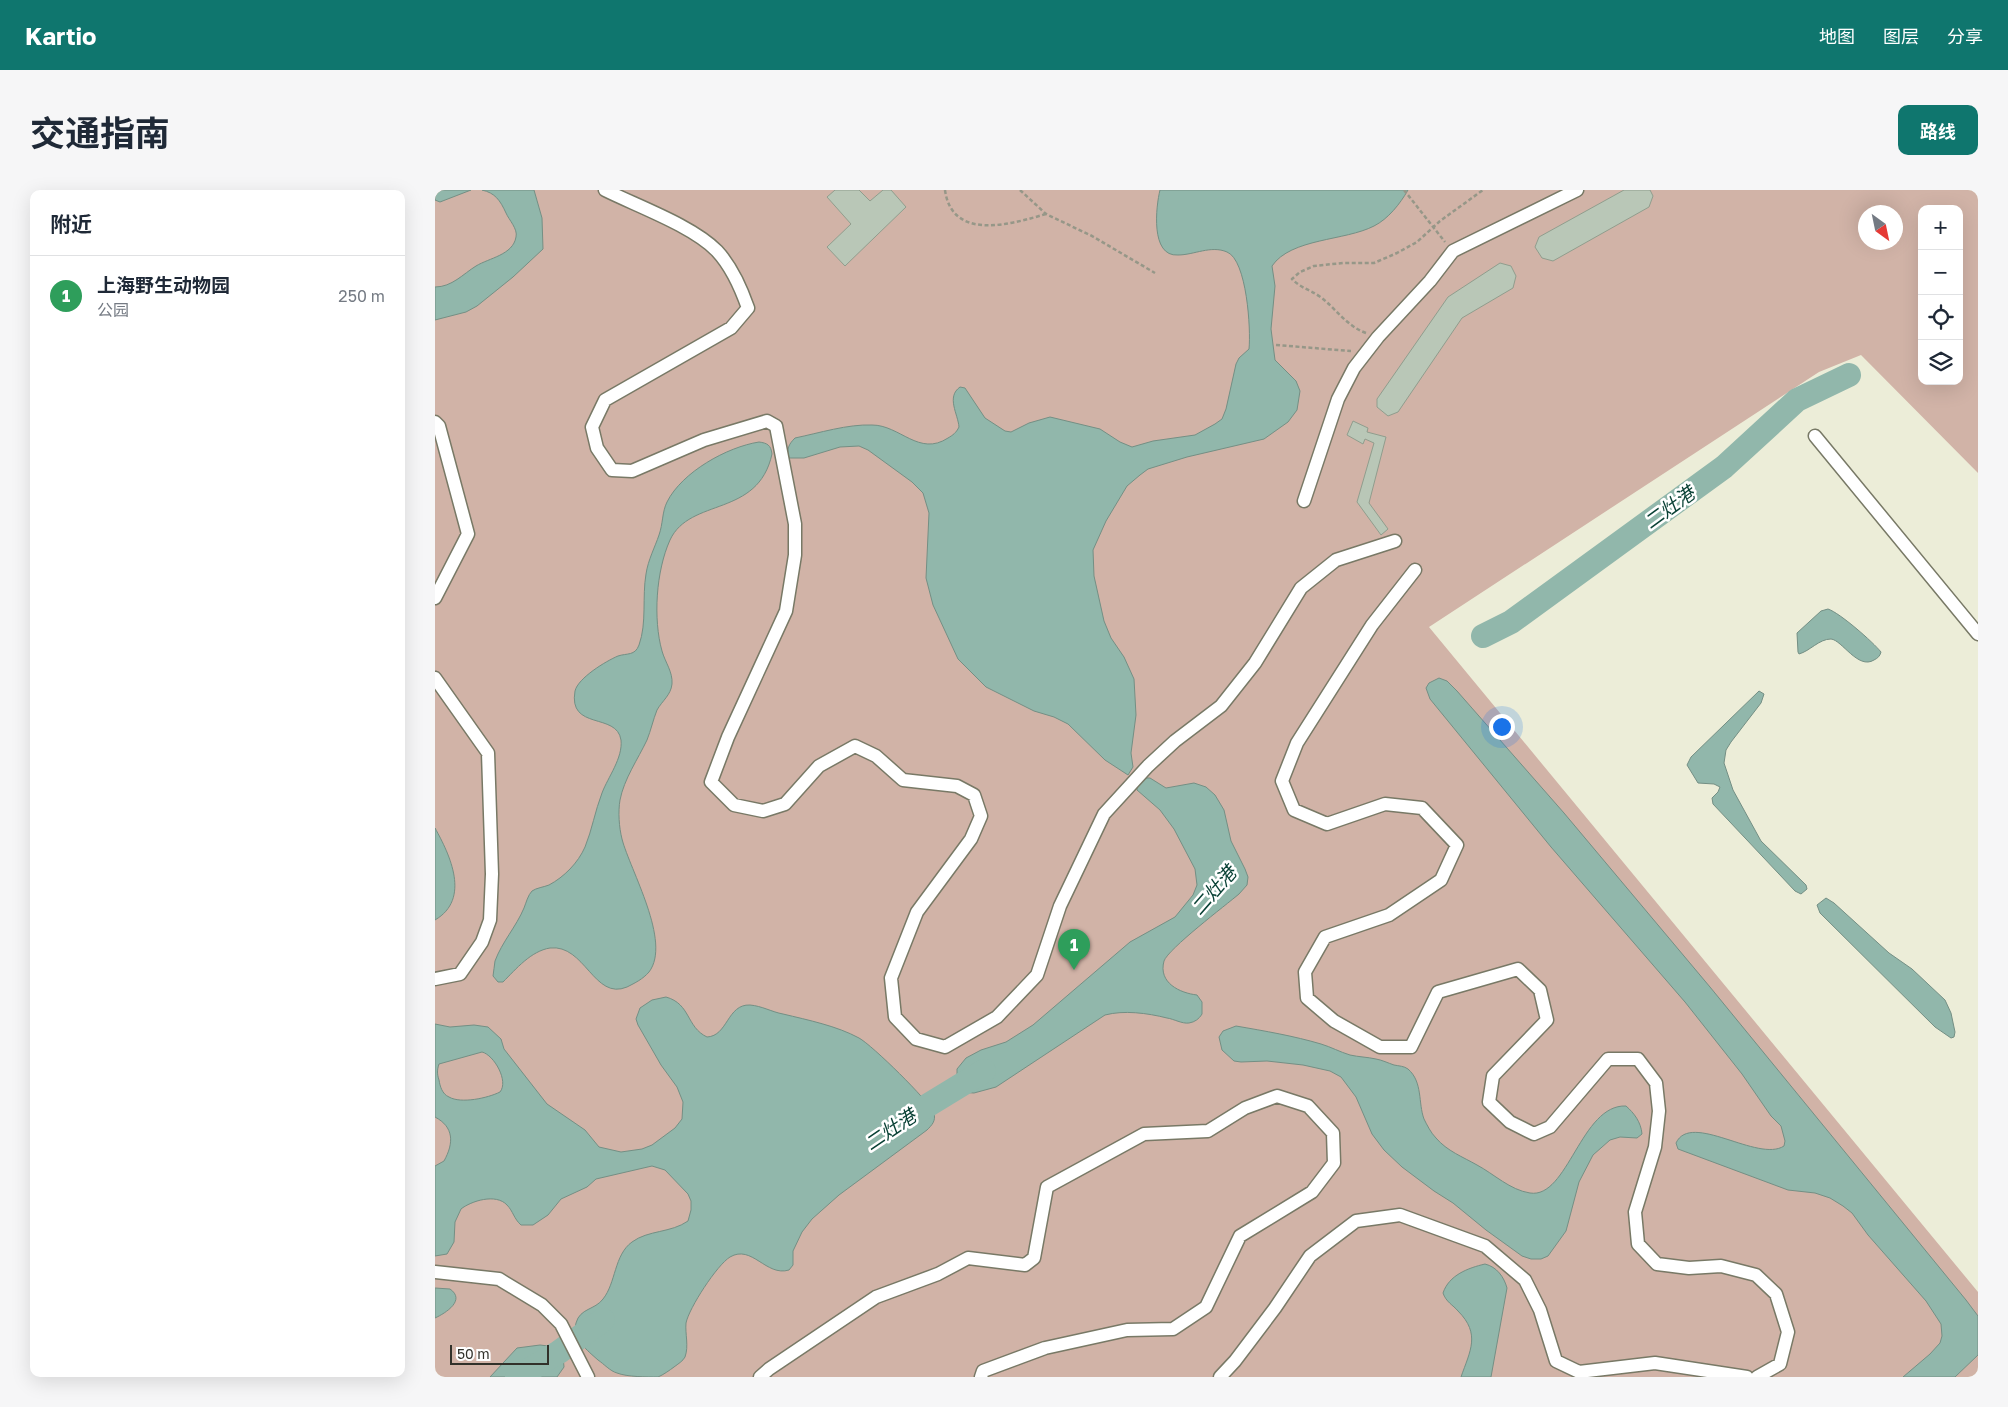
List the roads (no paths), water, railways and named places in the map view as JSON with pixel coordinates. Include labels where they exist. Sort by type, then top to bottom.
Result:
[{"type":"street","points":[[605,190],[693,233],[717,251],[740,283],[748,308],[731,328],[605,400],[592,426],[597,448],[613,470],[632,471],[704,440],[767,421],[776,426],[786,472],[795,524],[795,555],[786,611],[728,737],[711,782],[733,805],[763,811],[785,804],[819,766],[855,746],[876,756],[903,780],[957,786],[973,795],[981,816],[971,839],[917,912],[891,978],[895,1017],[916,1039],[945,1047],[997,1016],[1037,975],[1060,906],[1104,814],[1148,766],[1175,741],[1221,706],[1255,663],[1301,588],[1336,560],[1395,541]]},
{"type":"street","points":[[1304,501],[1338,399],[1354,368],[1378,337],[1430,281],[1453,251],[1577,190]]},
{"type":"street","points":[[435,422],[439,426],[468,534],[435,598]]},
{"type":"street","points":[[1815,436],[1978,634]]},
{"type":"street","points":[[1415,570],[1372,625],[1297,743],[1282,781],[1294,810],[1327,824],[1385,804],[1422,808],[1457,845],[1441,880],[1389,915],[1325,937],[1305,972],[1307,998],[1334,1021],[1380,1047],[1411,1047],[1438,992],[1518,969],[1540,990],[1547,1020],[1493,1076],[1489,1102],[1510,1122],[1534,1134],[1550,1127],[1608,1059],[1638,1059],[1656,1083],[1659,1111],[1655,1147],[1635,1212],[1638,1244],[1657,1264],[1689,1268],[1721,1266],[1756,1275],[1776,1294],[1788,1332],[1779,1364],[1757,1377]]},
{"type":"street","points":[[435,678],[488,754],[492,874],[491,920],[482,942],[460,974],[435,979]]},
{"type":"street","points":[[760,1377],[876,1297],[938,1274],[968,1258],[1025,1265],[1035,1258],[1047,1187],[1144,1134],[1209,1131],[1245,1108],[1277,1096],[1308,1106],[1333,1133],[1334,1163],[1312,1192],[1240,1236],[1206,1307],[1173,1329],[1127,1330],[1045,1348],[983,1371],[981,1377]]},
{"type":"street","points":[[1220,1377],[1235,1361],[1275,1308],[1310,1256],[1356,1221],[1400,1215],[1485,1246],[1525,1280],[1539,1310],[1556,1360],[1579,1372],[1655,1363],[1747,1377]]},
{"type":"street","points":[[435,1272],[499,1280],[542,1305],[561,1324],[588,1377]]},
{"type":"water","points":[[435,190],[471,190],[440,202],[435,200]]},
{"type":"water","points":[[482,190],[534,190],[542,218],[543,249],[513,277],[477,306],[466,312],[435,320],[435,287],[447,285],[457,280],[476,266],[505,252],[514,243],[516,231],[502,204],[494,195]]},
{"type":"water","points":[[1160,190],[1408,190],[1393,211],[1374,226],[1349,235],[1319,241],[1292,250],[1272,266],[1275,286],[1271,329],[1275,360],[1296,381],[1300,391],[1297,410],[1288,422],[1264,439],[1187,457],[1148,469],[1127,486],[1106,521],[1093,550],[1094,576],[1104,621],[1111,638],[1124,657],[1134,679],[1136,715],[1131,753],[1133,767],[1128,775],[1105,760],[1068,724],[1054,717],[1034,711],[986,687],[958,659],[933,605],[926,578],[929,513],[923,493],[912,482],[868,450],[859,446],[840,447],[804,458],[789,458],[788,449],[795,438],[843,427],[863,425],[882,426],[919,442],[928,444],[938,443],[953,435],[959,427],[953,401],[956,391],[960,387],[965,388],[985,418],[1005,431],[1011,432],[1029,423],[1050,417],[1100,429],[1120,442],[1132,447],[1153,441],[1195,435],[1215,424],[1222,419],[1226,409],[1236,364],[1239,358],[1249,349],[1248,312],[1243,281],[1234,258],[1227,252],[1209,250],[1178,255],[1169,253],[1163,248],[1157,229],[1157,207]]},
{"type":"water","points":[[759,442],[768,445],[771,448],[772,454],[764,474],[753,488],[739,498],[692,517],[680,527],[670,540],[665,552],[659,580],[657,625],[662,651],[670,671],[672,684],[668,695],[657,710],[647,740],[625,784],[619,809],[622,839],[653,925],[656,943],[655,959],[649,972],[642,979],[627,987],[616,989],[606,986],[597,980],[572,954],[562,949],[550,948],[536,953],[503,982],[498,982],[493,976],[495,961],[501,947],[521,915],[532,891],[549,885],[560,878],[570,869],[582,853],[602,793],[620,754],[621,740],[618,731],[611,726],[585,717],[579,712],[575,703],[577,686],[600,666],[618,656],[633,653],[639,645],[644,619],[647,569],[660,531],[665,506],[674,491],[694,471],[720,455],[733,449]]},
{"type":"water","points":[[1828,609],[1848,622],[1871,642],[1881,652],[1879,657],[1868,662],[1862,661],[1831,639],[1822,641],[1799,654],[1797,633],[1821,611]]},
{"type":"water","points":[[1439,678],[1447,681],[1457,691],[1564,813],[1710,987],[1978,1316],[1978,1355],[1955,1377],[1903,1377],[1940,1343],[1942,1336],[1941,1324],[1926,1301],[1868,1235],[1852,1213],[1830,1198],[1815,1193],[1788,1190],[1678,1149],[1676,1143],[1684,1135],[1696,1132],[1710,1134],[1758,1148],[1773,1149],[1784,1146],[1785,1141],[1781,1126],[1771,1116],[1742,1074],[1685,1002],[1551,847],[1430,699],[1426,688],[1429,683]]},
{"type":"water","points":[[1759,691],[1764,694],[1761,703],[1726,750],[1724,763],[1733,790],[1761,841],[1806,885],[1807,889],[1801,894],[1795,891],[1713,804],[1712,798],[1720,787],[1714,784],[1698,783],[1687,765],[1691,757]]},
{"type":"water","points":[[1144,778],[1150,778],[1166,788],[1194,783],[1206,787],[1215,795],[1224,810],[1231,841],[1248,877],[1247,885],[1239,894],[1186,937],[1164,961],[1163,969],[1167,981],[1184,992],[1197,995],[1202,1002],[1202,1014],[1191,1023],[1128,1012],[1105,1015],[996,1087],[974,1093],[957,1092],[957,1069],[966,1058],[981,1050],[1006,1042],[1033,1025],[1130,942],[1175,917],[1193,895],[1197,885],[1195,869],[1174,829],[1160,810],[1137,790],[1137,786]]},
{"type":"water","points":[[435,828],[451,863],[455,889],[452,901],[446,911],[435,920]]},
{"type":"water","points":[[1826,898],[1889,953],[1912,969],[1945,1000],[1951,1013],[1955,1032],[1954,1037],[1951,1038],[1935,1027],[1820,913],[1817,905]]},
{"type":"water","points":[[666,997],[674,1000],[684,1010],[695,1028],[707,1037],[719,1031],[737,1009],[750,1005],[841,1030],[866,1043],[922,1097],[934,1113],[933,1123],[927,1130],[839,1195],[812,1219],[802,1232],[793,1251],[793,1265],[789,1270],[773,1269],[745,1255],[738,1254],[730,1257],[704,1287],[692,1307],[686,1323],[687,1349],[685,1357],[679,1364],[658,1377],[626,1375],[612,1371],[586,1349],[576,1334],[575,1329],[581,1314],[600,1303],[603,1299],[622,1254],[632,1242],[645,1235],[674,1228],[688,1221],[691,1201],[688,1194],[665,1170],[652,1166],[596,1179],[587,1187],[561,1199],[548,1215],[533,1225],[521,1225],[509,1207],[497,1199],[484,1199],[471,1203],[461,1209],[455,1222],[454,1242],[447,1254],[435,1256],[435,1166],[444,1161],[451,1142],[446,1126],[435,1117],[435,1024],[450,1027],[474,1025],[488,1027],[501,1039],[504,1049],[547,1104],[585,1130],[599,1147],[621,1152],[642,1149],[652,1145],[675,1128],[682,1119],[683,1102],[677,1087],[661,1065],[636,1019],[640,1008],[652,1000]],"holes":[[[482,1052],[487,1054],[499,1069],[503,1082],[500,1092],[482,1098],[467,1100],[454,1099],[445,1094],[438,1076],[439,1064]]]},
{"type":"water","points":[[1236,1026],[1325,1045],[1350,1055],[1378,1059],[1408,1069],[1413,1074],[1418,1086],[1424,1119],[1440,1143],[1516,1189],[1530,1193],[1543,1191],[1555,1182],[1586,1134],[1597,1120],[1611,1109],[1626,1106],[1637,1118],[1642,1134],[1637,1138],[1620,1137],[1610,1140],[1593,1155],[1579,1182],[1566,1231],[1548,1256],[1541,1259],[1531,1259],[1522,1256],[1486,1230],[1453,1203],[1402,1167],[1384,1150],[1372,1134],[1356,1097],[1341,1077],[1330,1071],[1303,1065],[1267,1061],[1234,1061],[1222,1050],[1219,1037],[1223,1031]]},
{"type":"water","points":[[1485,1264],[1493,1267],[1499,1273],[1507,1288],[1491,1377],[1461,1377],[1470,1351],[1471,1335],[1465,1319],[1443,1293],[1454,1277],[1466,1270]]},
{"type":"water","points":[[435,1288],[450,1289],[456,1297],[453,1306],[449,1310],[435,1318]]},
{"type":"water","points":[[540,1345],[554,1348],[562,1357],[564,1367],[557,1377],[490,1377],[517,1348]]},
{"type":"waterway","name":"二灶港","points":[[1483,636],[1511,622],[1724,467],[1797,400],[1849,375]]},
{"type":"waterway","name":"二灶港","points":[[902,1121],[984,1071]]},
{"type":"waterway","name":"二灶港","points":[[517,1377],[559,1352],[603,1320]]},
{"type":"place","name":"上海野生动物园","points":[[1074,970]]}]
